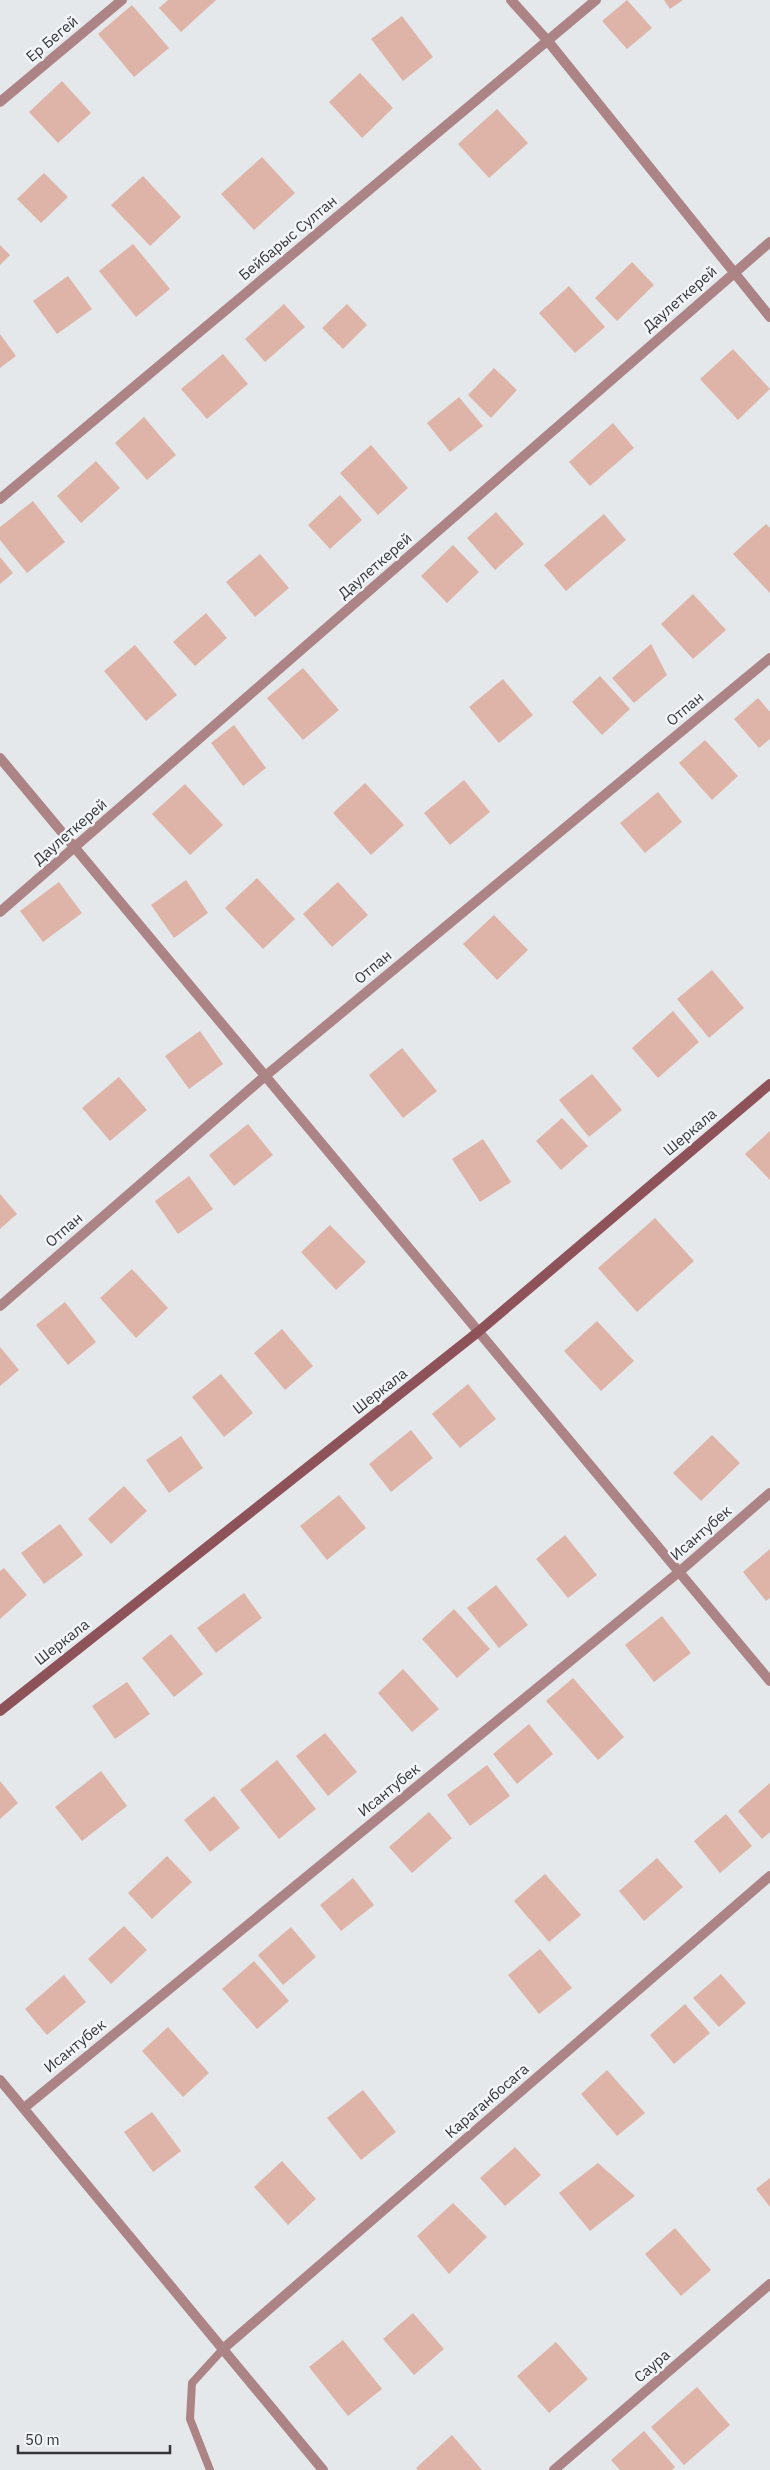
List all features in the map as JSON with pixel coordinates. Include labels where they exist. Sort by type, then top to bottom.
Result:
[{"type":"street","name":"Ер Бегей","points":[[0,102],[122,0]]},
{"type":"street","points":[[511,0],[547,40],[770,317]]},
{"type":"street","name":"Бейбарыс Султан","points":[[0,499],[596,0]]},
{"type":"street","name":"Даулеткерей","points":[[0,912],[75,849],[770,242]]},
{"type":"street","name":"Отпан","points":[[0,1306],[264,1077],[770,658]]},
{"type":"street","points":[[0,758],[264,1077],[770,1681]]},
{"type":"street","name":"Шеркала","points":[[0,1711],[478,1332],[770,1084]]},
{"type":"street","name":"Исантубек","points":[[24,2108],[679,1572],[770,1493]]},
{"type":"street","name":"Караганбосага","points":[[224,2348],[770,1876]]},
{"type":"street","points":[[0,2080],[224,2348],[323,2470]]},
{"type":"street","name":"Саура","points":[[554,2470],[770,2284]]},
{"type":"lane","points":[[210,2470],[190,2419],[192,2383],[224,2348]]},
{"type":"building","points":[[168,0],[216,0],[181,32],[159,8]]},
{"type":"building","points":[[627,0],[652,28],[627,49],[602,21]]},
{"type":"building","points":[[664,0],[683,0],[670,9]]},
{"type":"building","points":[[132,5],[169,48],[134,77],[98,34]]},
{"type":"building","points":[[402,16],[433,57],[403,81],[371,39]]},
{"type":"building","points":[[360,73],[393,108],[362,138],[329,102]]},
{"type":"building","points":[[62,81],[91,113],[58,143],[29,112]]},
{"type":"building","points":[[497,109],[528,143],[489,178],[458,144]]},
{"type":"building","points":[[262,157],[295,193],[254,230],[221,194]]},
{"type":"building","points":[[44,173],[68,197],[41,223],[17,199]]},
{"type":"building","points":[[143,176],[181,217],[150,246],[111,205]]},
{"type":"building","points":[[133,244],[170,289],[136,317],[99,271]]},
{"type":"building","points":[[0,245],[10,255],[0,265]]},
{"type":"building","points":[[632,262],[654,285],[617,321],[595,298]]},
{"type":"building","points":[[68,276],[92,309],[57,334],[33,301]]},
{"type":"building","points":[[569,286],[605,327],[575,353],[539,313]]},
{"type":"building","points":[[284,304],[305,327],[265,362],[245,339]]},
{"type":"building","points":[[347,304],[367,325],[343,349],[322,328]]},
{"type":"building","points":[[0,334],[16,356],[0,368]]},
{"type":"building","points":[[733,349],[770,389],[738,420],[700,379]]},
{"type":"building","points":[[223,354],[248,384],[207,419],[181,389]]},
{"type":"building","points":[[494,368],[517,390],[491,418],[468,395]]},
{"type":"building","points":[[459,397],[483,426],[450,452],[427,423]]},
{"type":"building","points":[[144,417],[176,455],[147,480],[115,443]]},
{"type":"building","points":[[613,423],[634,448],[590,486],[569,462]]},
{"type":"building","points":[[371,445],[408,488],[378,515],[340,473]]},
{"type":"building","points":[[96,461],[120,488],[81,523],[57,496]]},
{"type":"building","points":[[340,495],[362,520],[330,549],[308,525]]},
{"type":"building","points":[[33,501],[65,542],[27,573],[0,540],[0,527]]},
{"type":"building","points":[[496,512],[524,544],[495,570],[467,538]]},
{"type":"building","points":[[604,514],[626,540],[566,591],[544,565]]},
{"type":"building","points":[[766,524],[770,528],[770,593],[733,554]]},
{"type":"building","points":[[453,545],[479,572],[447,603],[421,576]]},
{"type":"building","points":[[260,554],[289,588],[255,617],[226,582]]},
{"type":"building","points":[[0,557],[13,573],[0,584]]},
{"type":"building","points":[[693,594],[726,630],[693,659],[661,624]]},
{"type":"building","points":[[206,613],[227,638],[195,666],[173,642]]},
{"type":"building","points":[[651,644],[667,675],[634,703],[612,678]]},
{"type":"building","points":[[135,645],[177,695],[146,721],[104,671]]},
{"type":"building","points":[[303,668],[339,710],[303,740],[267,698]]},
{"type":"building","points":[[600,676],[630,709],[602,735],[572,702]]},
{"type":"building","points":[[503,679],[533,715],[499,743],[469,707]]},
{"type":"building","points":[[758,698],[770,712],[770,739],[759,748],[734,719]]},
{"type":"building","points":[[234,725],[266,768],[243,786],[211,743]]},
{"type":"building","points":[[705,740],[738,776],[712,800],[679,763]]},
{"type":"building","points":[[464,780],[490,812],[450,845],[424,813]]},
{"type":"building","points":[[365,783],[404,825],[371,855],[333,813]]},
{"type":"building","points":[[185,784],[223,825],[190,855],[152,814]]},
{"type":"building","points":[[658,792],[682,822],[645,853],[620,823]]},
{"type":"building","points":[[257,878],[295,919],[263,949],[225,908]]},
{"type":"building","points":[[186,880],[208,913],[174,938],[151,905]]},
{"type":"building","points":[[59,882],[82,913],[43,942],[20,911]]},
{"type":"building","points":[[338,882],[368,915],[332,947],[303,914]]},
{"type":"building","points":[[494,915],[528,950],[497,980],[463,944]]},
{"type":"building","points":[[712,970],[744,1008],[709,1038],[677,999]]},
{"type":"building","points":[[673,1011],[699,1042],[658,1078],[632,1048]]},
{"type":"building","points":[[200,1031],[223,1064],[189,1089],[165,1056]]},
{"type":"building","points":[[402,1048],[437,1091],[403,1118],[369,1075]]},
{"type":"building","points":[[592,1074],[622,1110],[589,1137],[559,1100]]},
{"type":"building","points":[[119,1077],[147,1110],[110,1141],[82,1108]]},
{"type":"building","points":[[562,1118],[588,1146],[561,1170],[536,1141]]},
{"type":"building","points":[[248,1124],[273,1155],[234,1186],[209,1155]]},
{"type":"building","points":[[770,1131],[770,1180],[745,1154]]},
{"type":"building","points":[[483,1139],[511,1182],[480,1202],[452,1159]]},
{"type":"building","points":[[189,1176],[213,1209],[178,1234],[155,1201]]},
{"type":"building","points":[[0,1194],[17,1214],[0,1229]]},
{"type":"building","points":[[655,1218],[694,1261],[637,1312],[598,1268]]},
{"type":"building","points":[[330,1225],[366,1262],[336,1290],[301,1252]]},
{"type":"building","points":[[132,1269],[168,1308],[136,1338],[100,1298]]},
{"type":"building","points":[[65,1302],[96,1342],[68,1365],[36,1325]]},
{"type":"building","points":[[597,1321],[634,1361],[601,1391],[564,1351]]},
{"type":"building","points":[[282,1329],[313,1366],[285,1390],[254,1353]]},
{"type":"building","points":[[0,1347],[19,1370],[0,1386]]},
{"type":"building","points":[[221,1374],[253,1413],[224,1437],[192,1397]]},
{"type":"building","points":[[468,1384],[496,1419],[460,1448],[432,1414]]},
{"type":"building","points":[[411,1430],[433,1458],[391,1492],[369,1464]]},
{"type":"building","points":[[712,1435],[740,1463],[701,1501],[673,1473]]},
{"type":"building","points":[[181,1436],[203,1468],[169,1493],[146,1460]]},
{"type":"building","points":[[124,1486],[147,1511],[111,1544],[88,1519]]},
{"type":"building","points":[[339,1495],[366,1528],[327,1560],[300,1526]]},
{"type":"building","points":[[60,1524],[83,1555],[44,1584],[21,1553]]},
{"type":"building","points":[[565,1535],[597,1575],[568,1598],[536,1559]]},
{"type":"building","points":[[770,1549],[770,1598],[766,1601],[743,1572]]},
{"type":"building","points":[[4,1568],[27,1595],[0,1619],[0,1571]]},
{"type":"building","points":[[496,1585],[528,1625],[499,1648],[467,1608]]},
{"type":"building","points":[[244,1593],[262,1618],[216,1653],[197,1628]]},
{"type":"building","points":[[454,1609],[490,1649],[457,1678],[422,1639]]},
{"type":"building","points":[[662,1616],[691,1653],[654,1682],[625,1645]]},
{"type":"building","points":[[171,1634],[203,1674],[174,1697],[142,1658]]},
{"type":"building","points":[[403,1669],[439,1709],[412,1732],[378,1693]]},
{"type":"building","points":[[573,1678],[624,1737],[598,1760],[546,1701]]},
{"type":"building","points":[[127,1682],[150,1714],[115,1739],[92,1706]]},
{"type":"building","points":[[529,1724],[553,1754],[517,1784],[493,1754]]},
{"type":"building","points":[[325,1733],[357,1772],[328,1796],[296,1756]]},
{"type":"building","points":[[277,1760],[316,1809],[279,1839],[240,1790]]},
{"type":"building","points":[[487,1765],[510,1796],[470,1826],[447,1795]]},
{"type":"building","points":[[101,1771],[127,1806],[82,1841],[55,1807]]},
{"type":"building","points":[[0,1781],[18,1803],[0,1819]]},
{"type":"building","points":[[770,1783],[770,1832],[762,1839],[738,1811]]},
{"type":"building","points":[[214,1796],[240,1828],[210,1852],[184,1820]]},
{"type":"building","points":[[429,1812],[452,1838],[412,1873],[389,1847]]},
{"type":"building","points":[[726,1814],[752,1846],[720,1873],[694,1841]]},
{"type":"building","points":[[167,1856],[192,1882],[152,1919],[128,1893]]},
{"type":"building","points":[[657,1858],[683,1887],[644,1921],[619,1891]]},
{"type":"building","points":[[545,1874],[581,1915],[549,1942],[514,1901]]},
{"type":"building","points":[[353,1878],[374,1905],[341,1931],[320,1905]]},
{"type":"building","points":[[124,1926],[147,1950],[111,1984],[88,1959]]},
{"type":"building","points":[[291,1927],[316,1957],[283,1985],[258,1955]]},
{"type":"building","points":[[540,1949],[572,1988],[539,2014],[508,1975]]},
{"type":"building","points":[[254,1961],[289,2001],[257,2029],[222,1989]]},
{"type":"building","points":[[721,1974],[746,2003],[719,2027],[693,1998]]},
{"type":"building","points":[[64,1975],[86,2002],[47,2035],[25,2009]]},
{"type":"building","points":[[685,2004],[710,2033],[674,2064],[650,2035]]},
{"type":"building","points":[[168,2027],[209,2073],[183,2097],[142,2051]]},
{"type":"building","points":[[607,2070],[645,2113],[617,2136],[581,2094]]},
{"type":"building","points":[[363,2090],[396,2132],[361,2160],[327,2118]]},
{"type":"building","points":[[152,2112],[181,2151],[153,2172],[124,2132]]},
{"type":"building","points":[[515,2147],[541,2175],[505,2206],[480,2178]]},
{"type":"building","points":[[282,2161],[316,2199],[288,2225],[254,2187]]},
{"type":"building","points":[[598,2163],[635,2196],[590,2231],[559,2193]]},
{"type":"building","points":[[770,2178],[770,2207],[756,2189]]},
{"type":"building","points":[[453,2203],[487,2237],[449,2274],[417,2236]]},
{"type":"building","points":[[675,2228],[711,2270],[681,2296],[645,2254]]},
{"type":"building","points":[[413,2313],[444,2349],[414,2375],[383,2339]]},
{"type":"building","points":[[343,2340],[382,2389],[348,2416],[309,2367]]},
{"type":"building","points":[[556,2342],[588,2379],[549,2413],[517,2376]]},
{"type":"building","points":[[697,2387],[730,2425],[684,2465],[651,2427]]},
{"type":"building","points":[[644,2431],[675,2467],[672,2470],[620,2470],[611,2460]]},
{"type":"building","points":[[452,2435],[482,2470],[418,2470],[416,2468]]}]
